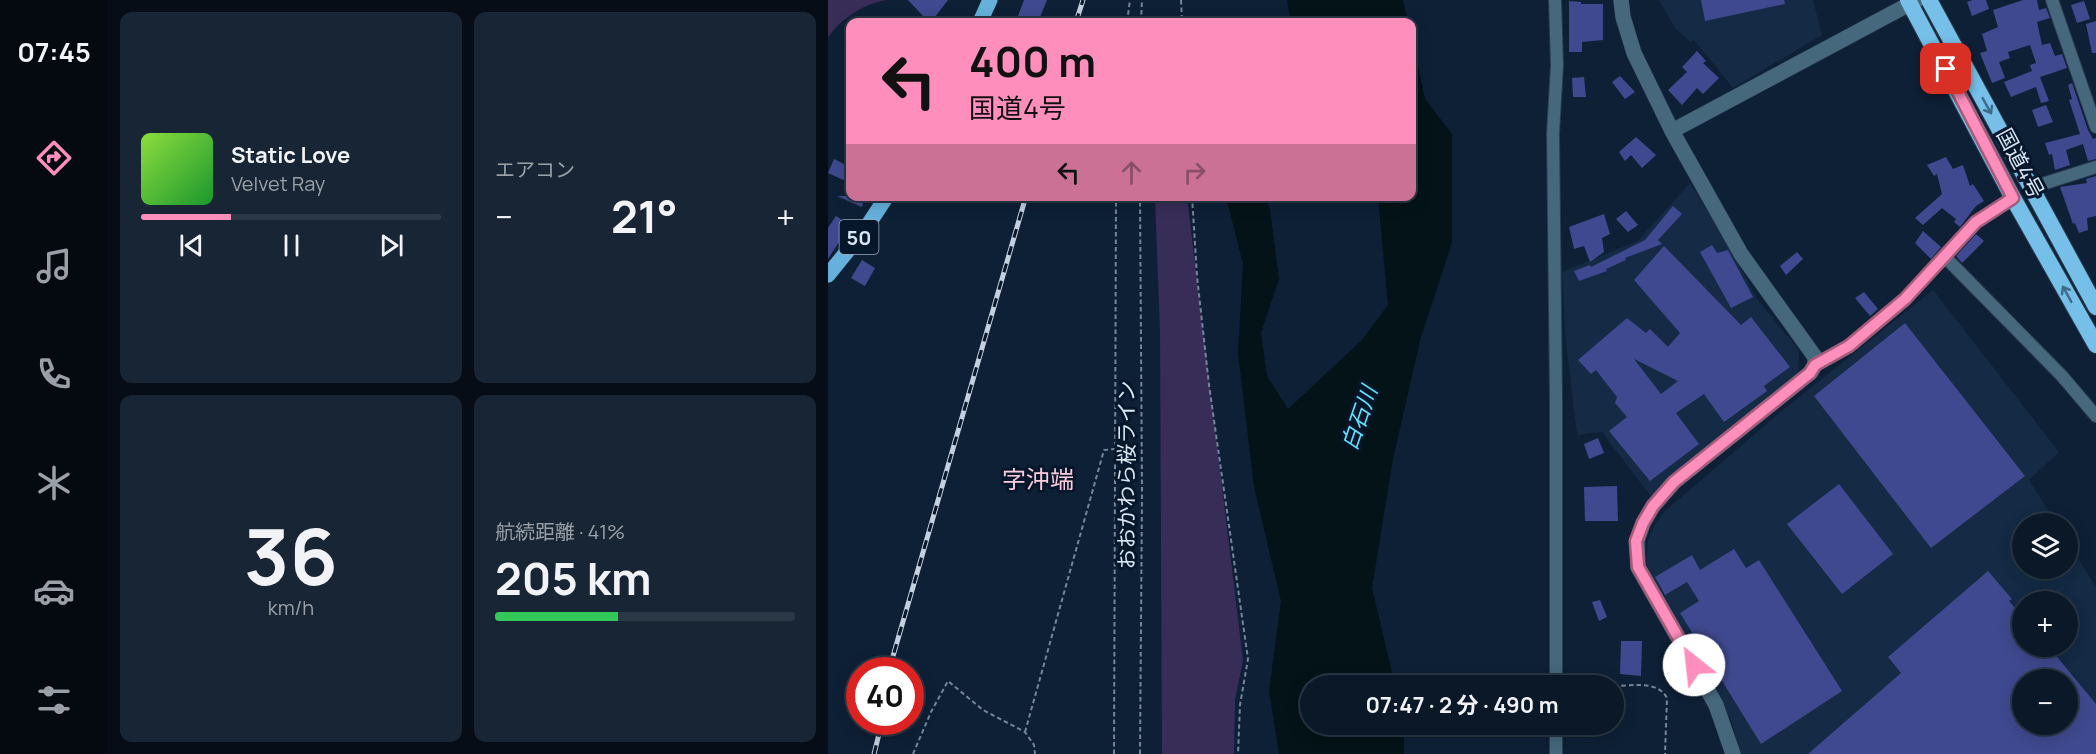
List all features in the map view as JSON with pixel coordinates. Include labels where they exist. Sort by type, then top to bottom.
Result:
[{"type":"highway","name":"国道4号","points":[[1929,0],[2096,307]]},
{"type":"highway","name":"国道4号","points":[[1912,2],[2013,198],[2096,345]]},
{"type":"main road","points":[[982,18],[990,0]]},
{"type":"main road","name":"50","points":[[828,275],[866,228],[884,201]]},
{"type":"street","points":[[1555,0],[1557,65],[1553,133],[1556,675]]},
{"type":"street","points":[[1621,0],[1623,17],[1634,53],[1672,131],[1741,254],[1815,357],[1815,365]]},
{"type":"street","points":[[2052,0],[2096,127]]},
{"type":"street","points":[[1672,131],[1912,2]]},
{"type":"street","points":[[2030,188],[2096,167]]},
{"type":"street","points":[[1733,754],[1716,705],[1638,567],[1636,541],[1643,523],[1653,506],[1674,482],[1810,373],[1815,365],[1857,339],[1905,299],[1976,222],[2013,198]]},
{"type":"street","points":[[1944,256],[2062,376],[2096,416]]},
{"type":"street","points":[[1556,735],[1556,754]]},
{"type":"path","points":[[1127,18],[1130,0]]},
{"type":"path","points":[[1141,18],[1142,0]]},
{"type":"path","points":[[1181,0],[1182,18]]},
{"type":"path","points":[[1114,754],[1116,201]]},
{"type":"path","name":"おおかわら桜ライン","points":[[1140,201],[1142,493],[1140,754]]},
{"type":"path","points":[[1192,201],[1197,276],[1209,385],[1248,659],[1240,705],[1239,754]]},
{"type":"path","points":[[1025,732],[1104,450],[1115,449]]},
{"type":"path","points":[[913,754],[931,712],[948,681],[983,710],[1025,732],[1034,745],[1035,754]]},
{"type":"path","points":[[1624,686],[1657,687],[1663,690],[1667,698],[1665,754]]},
{"type":"shaded area","points":[[828,0],[887,0],[870,5],[846,18],[828,38]]},
{"type":"shaded area","points":[[1659,0],[1813,0],[1822,35],[1733,88],[1694,40],[1690,42],[1675,28]]},
{"type":"shaded area","points":[[1690,183],[1727,242],[1757,299],[1799,350],[1798,375],[1652,498],[1602,432],[1577,435],[1565,333],[1562,272],[1638,241]]},
{"type":"shaded area","points":[[1155,201],[1187,201],[1243,660],[1235,700],[1234,754],[1162,754],[1160,330]]},
{"type":"shaded area","points":[[1933,290],[2059,452],[2029,480],[2050,513],[2012,513],[2012,579],[2078,579],[2078,558],[2096,587],[2096,754],[1740,754],[1732,722],[1662,597],[1646,563],[1648,540],[1664,512],[1783,410]]},
{"type":"water","points":[[1287,0],[1403,0],[1407,18],[1290,18]]},
{"type":"water","name":"白石川","points":[[1416,56],[1425,99],[1452,134],[1452,243],[1421,337],[1393,459],[1372,588],[1393,675],[1300,675],[1300,735],[1404,735],[1404,754],[1279,754],[1269,691],[1281,601],[1254,487],[1238,353],[1243,264],[1227,201],[1267,201],[1270,209],[1279,279],[1261,333],[1267,376],[1288,409],[1362,340],[1388,305],[1378,201],[1416,201]]},
{"type":"building","points":[[908,0],[948,0],[934,18],[921,18],[923,16]]},
{"type":"building","points":[[1024,0],[1047,0],[1040,18],[1018,16]]},
{"type":"building","points":[[1701,0],[1784,0],[1785,4],[1705,21]]},
{"type":"building","points":[[1986,0],[1989,9],[1972,16],[1967,2]]},
{"type":"building","points":[[2023,0],[2037,0],[2039,10],[2046,8],[2050,18],[2037,22],[2042,45],[2050,43],[2055,56],[2062,54],[2067,68],[2040,77],[2049,101],[2041,103],[2036,87],[2011,97],[2004,82],[2032,71],[2030,65],[2036,63],[2030,45],[2008,52],[2010,58],[1999,62],[2005,78],[1992,83],[1980,53],[1987,51],[1982,34],[1998,27],[1993,10]]},
{"type":"building","points":[[1569,1],[1581,2],[1581,4],[1603,4],[1603,40],[1582,42],[1582,52],[1569,52]]},
{"type":"building","points":[[2084,1],[2090,19],[2077,23],[2071,5]]},
{"type":"building","points":[[2096,21],[2096,53],[2092,53],[2086,24]]},
{"type":"building","points":[[1697,51],[1706,61],[1703,63],[1719,78],[1703,94],[1697,88],[1682,105],[1668,90],[1687,72],[1682,67]]},
{"type":"building","points":[[1620,76],[1635,92],[1625,99],[1612,82]]},
{"type":"building","points":[[1584,77],[1586,97],[1573,97],[1572,78]]},
{"type":"building","points":[[2072,83],[2088,130],[2093,139],[2096,138],[2096,159],[2088,161],[2083,144],[2066,150],[2070,165],[2055,170],[2052,154],[2049,155],[2045,143],[2080,134],[2069,100],[2072,99],[2068,85]]},
{"type":"building","points":[[2046,105],[2053,122],[2038,127],[2032,110]]},
{"type":"building","points":[[1636,137],[1656,155],[1642,168],[1631,155],[1625,161],[1619,152]]},
{"type":"building","points":[[1946,157],[1953,169],[1963,165],[1970,186],[1973,184],[1984,201],[1976,206],[1960,227],[1954,222],[1956,219],[1942,208],[1923,225],[1915,218],[1942,194],[1937,174],[1934,176],[1927,165]]},
{"type":"building","points":[[834,159],[846,165],[846,181],[828,173]]},
{"type":"building","points":[[2096,176],[2096,216],[2087,218],[2088,230],[2079,233],[2075,223],[2073,224],[2060,187],[2087,183],[2086,179]]},
{"type":"building","points":[[848,201],[864,201],[862,207]]},
{"type":"building","points":[[1673,206],[1682,214],[1658,240],[1662,244],[1625,258],[1626,260],[1606,269],[1607,271],[1579,281],[1574,271],[1590,265],[1591,267],[1645,240]]},
{"type":"building","points":[[1626,211],[1638,225],[1628,232],[1616,219]]},
{"type":"building","points":[[1604,214],[1610,234],[1602,238],[1604,252],[1590,262],[1584,246],[1574,249],[1569,227]]},
{"type":"building","points":[[836,216],[850,225],[828,259],[828,228]]},
{"type":"building","points":[[1923,231],[1941,247],[1931,259],[1915,243]]},
{"type":"building","points":[[1976,234],[1984,241],[1962,263],[1956,256]]},
{"type":"building","points":[[1712,245],[1717,253],[1728,250],[1753,297],[1731,308],[1700,252]]},
{"type":"building","points":[[1664,246],[1741,325],[1751,317],[1790,367],[1764,386],[1767,391],[1724,422],[1704,394],[1676,413],[1699,444],[1650,481],[1609,431],[1627,417],[1615,403],[1617,397],[1596,370],[1591,374],[1578,360],[1627,318],[1646,333],[1650,329],[1668,347],[1680,333],[1634,280]],"holes":[[[1634,359],[1678,381],[1661,394]]]},
{"type":"building","points":[[1797,252],[1803,259],[1786,275],[1780,266]]},
{"type":"building","points":[[862,260],[875,268],[865,286],[851,278]]},
{"type":"building","points":[[1864,292],[1878,309],[1870,316],[1855,298]]},
{"type":"building","points":[[1905,323],[2025,476],[1931,548],[1814,396]]},
{"type":"building","points":[[1598,438],[1604,453],[1589,459],[1584,444]]},
{"type":"building","points":[[1839,484],[1893,554],[1842,594],[1787,524]]},
{"type":"building","points":[[1617,486],[1618,521],[1585,521],[1584,487]]},
{"type":"building","points":[[1734,549],[1746,568],[1759,560],[1842,691],[1761,744],[1680,613],[1699,601],[1687,582],[1665,595],[1655,577],[1692,555],[1700,570]]},
{"type":"building","points":[[1988,571],[2012,599],[2009,601],[2012,604],[2012,657],[2057,657],[2067,669],[2012,669],[2012,735],[2078,735],[2078,682],[2096,704],[2096,754],[1808,754],[1901,673],[1888,657]]},
{"type":"building","points":[[1600,600],[1607,617],[1599,621],[1592,602]]},
{"type":"building","points":[[1621,641],[1642,641],[1641,676],[1620,674]]},
{"type":"railway","points":[[1077,18],[1083,0]]},
{"type":"railway","points":[[893,657],[1025,201]]},
{"type":"railway","points":[[874,754],[879,735]]},
{"type":"district","name":"字沖端","points":[[1038,478]]},
{"type":"route","points":[[1694,665],[1638,567],[1636,541],[1653,506],[1674,482],[1810,373],[1815,365],[1849,346],[1905,299],[1976,222],[2013,198],[1946,69]]}]
